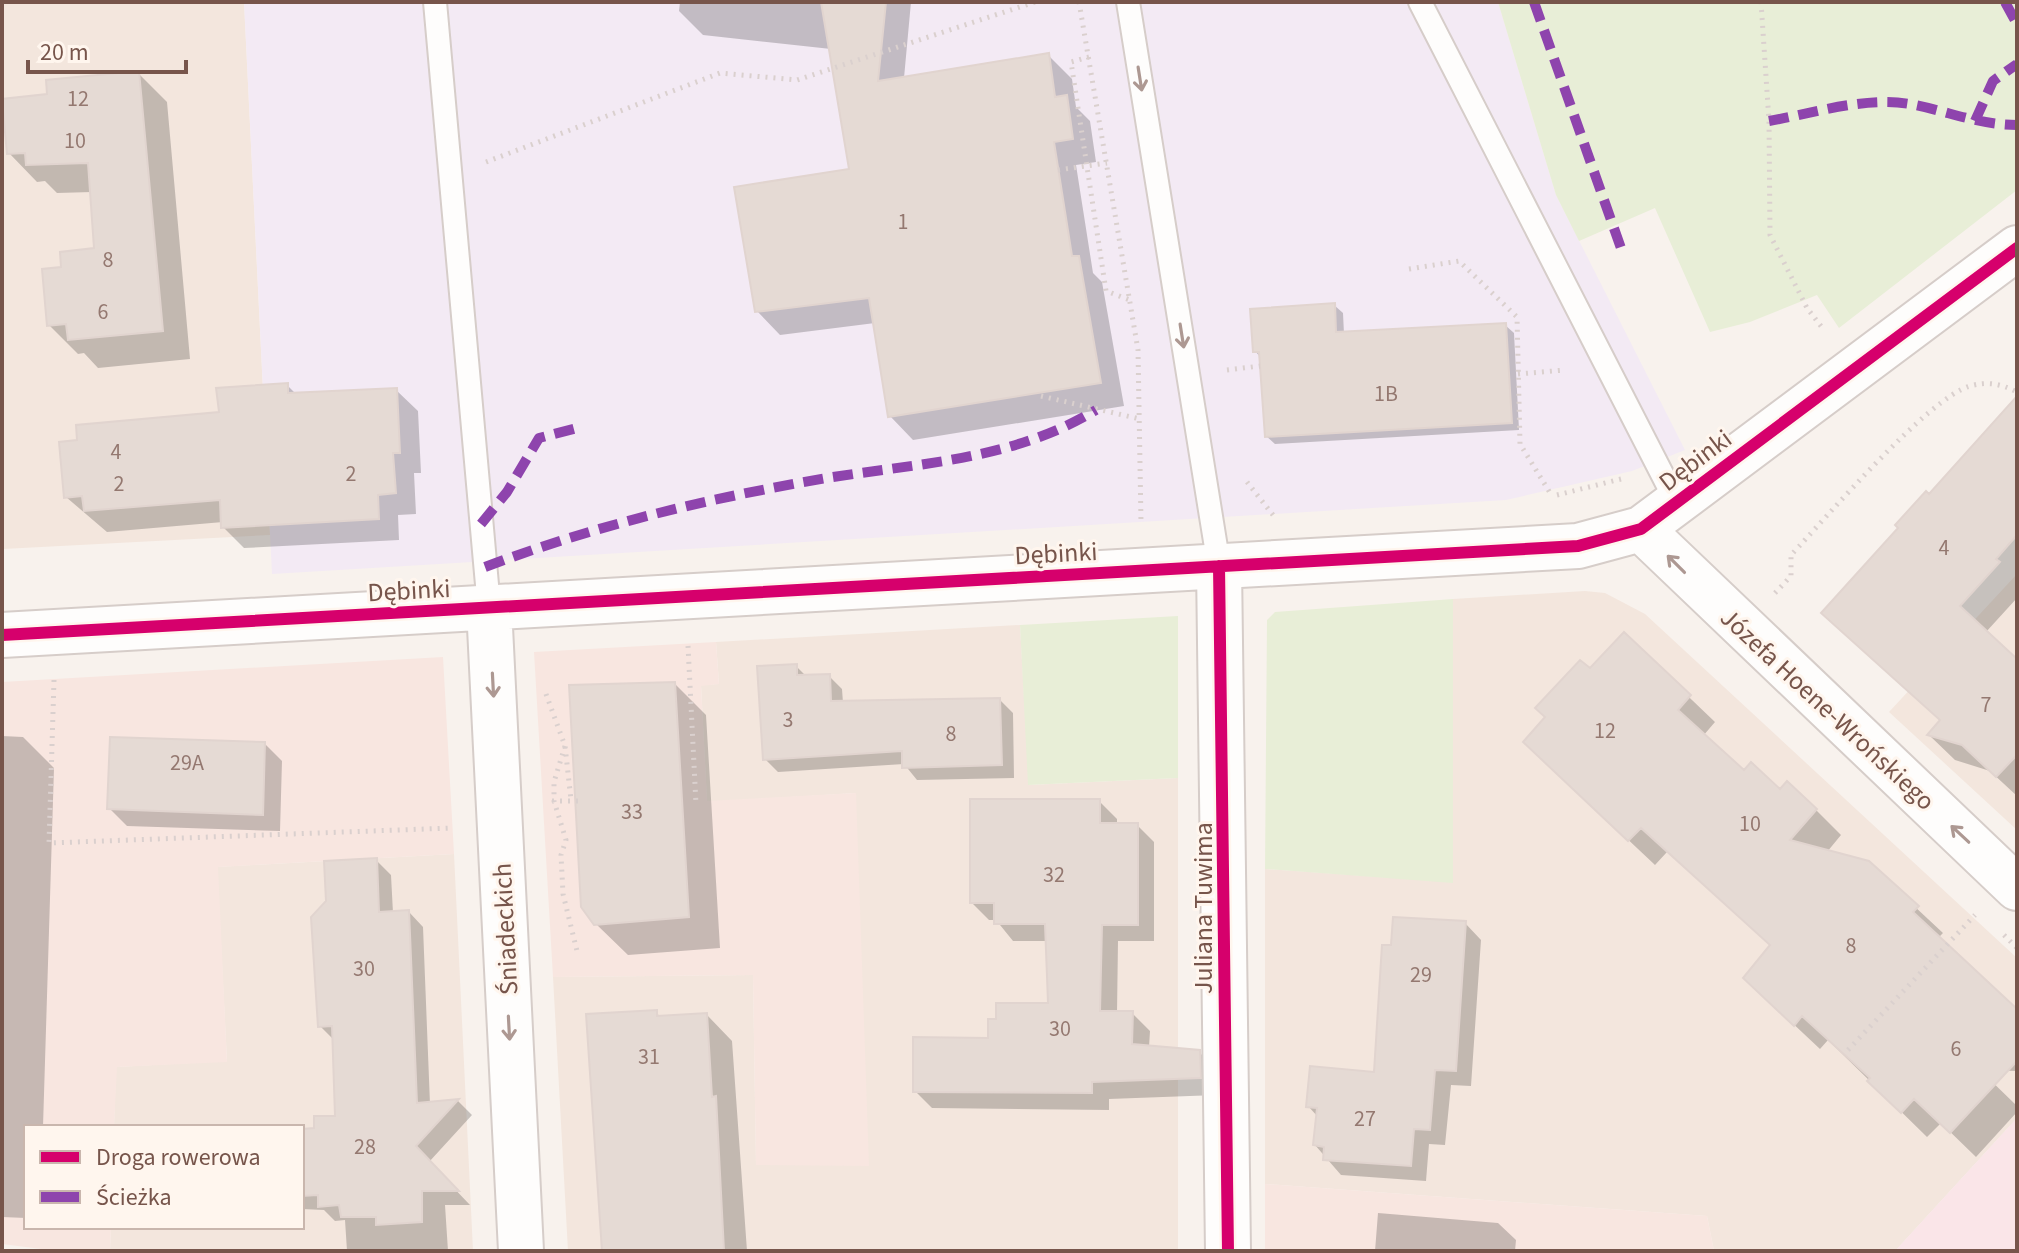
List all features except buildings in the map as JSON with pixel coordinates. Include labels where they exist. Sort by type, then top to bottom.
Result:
[{"type":"street","name":"Dębinki","points":[[2,635],[1578,546],[1641,529],[2016,249]]},
{"type":"street","name":"Józefa Hoene-Wrońskiego","points":[[1641,529],[2017,888]]},
{"type":"street","name":"Juliana Tuwima","points":[[1219,566],[1228,1251]]},
{"type":"street","name":"Śniadeckich","points":[[489,607],[521,1251]]},
{"type":"lane","points":[[435,2],[489,607]]},
{"type":"lane","points":[[1128,2],[1219,566]]},
{"type":"lane","points":[[1420,2],[1677,503]]},
{"type":"path","points":[[451,176],[720,73],[797,80],[1035,2]]},
{"type":"path","points":[[1079,2],[1138,350],[1141,529]]},
{"type":"path","points":[[1761,2],[1769,121],[1770,235],[1807,308],[1830,336]]},
{"type":"path","points":[[1089,57],[1071,62],[1106,291],[1130,300]]},
{"type":"path","points":[[1058,170],[1107,163]]},
{"type":"path","points":[[1409,269],[1459,261],[1517,317],[1520,444],[1552,496]]},
{"type":"path","points":[[1222,370],[1260,366]]},
{"type":"path","points":[[1781,587],[1791,576],[1791,555],[1937,404],[1969,386],[1999,383],[2017,392]]},
{"type":"path","points":[[1041,396],[1140,419]]},
{"type":"path","points":[[688,637],[696,804]]},
{"type":"path","points":[[54,675],[49,843],[463,828]]},
{"type":"path","points":[[544,684],[565,746],[571,800]]},
{"type":"path","points":[[565,746],[556,773],[552,801],[566,840],[561,855],[563,894],[577,951]]},
{"type":"path","points":[[552,801],[579,801]]},
{"type":"path","points":[[1848,1050],[1978,912]]},
{"type":"shaded area","points":[[2,2],[244,2],[270,535],[3,549]]},
{"type":"shaded area","points":[[244,2],[1498,2],[1556,195],[1685,450],[1632,471],[1506,500],[272,574]]},
{"type":"shaded area","points":[[2017,574],[2017,830],[1889,712]]},
{"type":"shaded area","points":[[1585,591],[1605,593],[1645,614],[2017,958],[2017,1118],[1895,1251],[1714,1251],[1707,1216],[1265,1184],[1265,869],[1453,882],[1453,599]]},
{"type":"shaded area","points":[[1020,625],[1029,785],[1178,778],[1178,1251],[568,1251],[553,977],[753,975],[756,1165],[856,793],[707,802],[701,685],[719,684],[716,642]]},
{"type":"shaded area","points":[[716,642],[719,684],[701,686],[707,801],[856,793],[869,1166],[756,1165],[753,975],[553,977],[534,652]]},
{"type":"shaded area","points":[[443,657],[454,854],[218,867],[227,1062],[117,1067],[114,1125],[24,1125],[24,1229],[111,1229],[110,1251],[57,1251],[2,1244],[2,682]]},
{"type":"shaded area","points":[[454,854],[473,1251],[110,1251],[111,1229],[304,1229],[304,1125],[114,1125],[116,1067],[227,1061],[217,867]]},
{"type":"shaded area","points":[[2017,1118],[2017,1251],[1895,1251]]},
{"type":"shaded area","points":[[1265,1184],[1707,1216],[1714,1251],[1265,1251]]},
{"type":"green space","points":[[1498,2],[2017,2],[2017,190],[1839,328],[1817,295],[1750,322],[1710,332],[1655,208],[1579,241],[1556,195]]},
{"type":"green space","points":[[1453,599],[1453,883],[1265,869],[1267,620],[1275,612]]},
{"type":"green space","points":[[1178,616],[1178,778],[1028,785],[1020,625]]},
{"type":"marked path","points":[[1534,2],[1622,251]]},
{"type":"marked path","points":[[2005,2],[2017,24]]},
{"type":"marked path","points":[[1975,121],[1993,81],[2017,64]]},
{"type":"marked path","points":[[1769,121],[1842,106],[1897,102],[1978,121],[2017,125]]},
{"type":"marked path","points":[[485,567],[569,538],[697,504],[827,478],[999,450],[1064,427],[1096,410]]},
{"type":"marked path","points":[[481,524],[507,492],[539,438],[577,428]]},
{"type":"cycle path","points":[[2,635],[1578,546],[1641,529],[2017,248]]},
{"type":"cycle path","points":[[1219,566],[1228,1251]]}]
